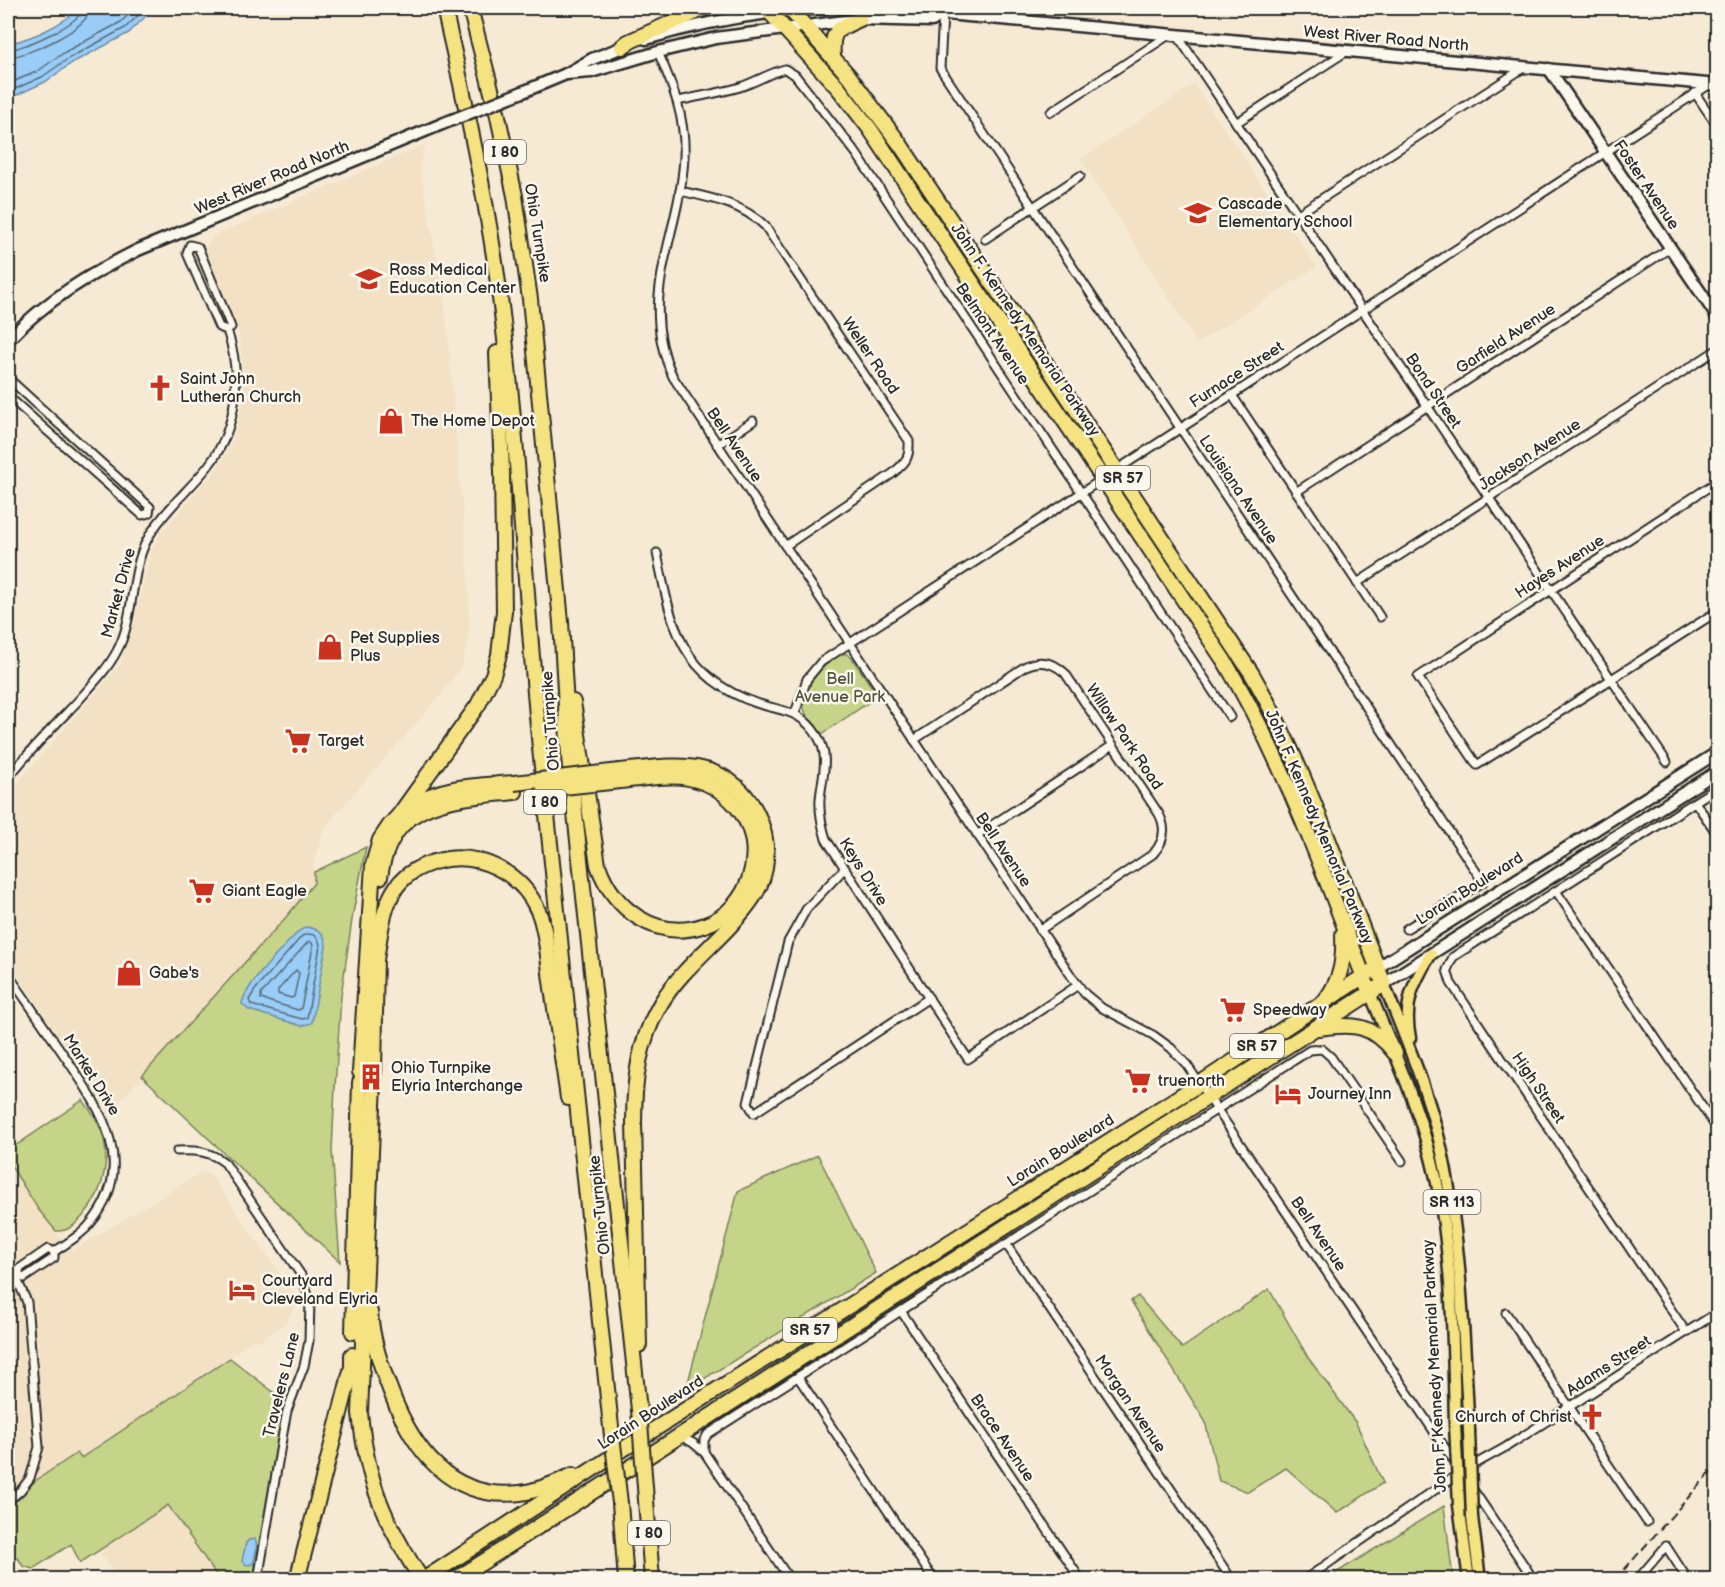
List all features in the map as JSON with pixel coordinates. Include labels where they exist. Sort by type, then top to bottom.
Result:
[{"type":"highway","name":"Ohio Turnpike","points":[[444,8],[481,177],[505,344],[539,746],[620,1503],[626,1580]]},
{"type":"highway","name":"Ohio Turnpike","points":[[470,8],[497,112],[520,225],[537,359],[561,622],[569,757],[639,1410],[652,1580]]},
{"type":"highway","points":[[622,47],[628,42],[705,8]]},
{"type":"highway","name":"John F. Kennedy Memorial Parkway","points":[[790,9],[861,90],[900,144],[1240,655],[1263,693],[1311,797],[1384,984]]},
{"type":"highway","name":"John F. Kennedy Memorial Parkway","points":[[769,10],[870,129],[1219,652],[1249,703],[1284,777],[1371,993]]},
{"type":"highway","points":[[833,58],[832,41],[837,30],[860,19]]},
{"type":"highway","points":[[297,1580],[352,1367],[367,1077],[373,865],[380,840],[478,705],[493,675],[502,638],[504,611],[502,471],[497,351],[481,177]]},
{"type":"highway","points":[[561,622],[598,865],[607,888],[614,898],[631,913],[661,927],[694,928],[722,915],[744,890],[753,871],[752,835],[737,806],[710,785],[690,778],[620,776]]},
{"type":"highway","points":[[399,815],[431,795],[446,790],[515,787],[687,767],[701,768],[727,779],[752,805],[761,822],[765,839],[764,872],[755,895],[669,992],[645,1036],[638,1061],[634,1090],[634,1122],[639,1410]]},
{"type":"highway","points":[[415,1580],[382,1509],[362,1439],[360,1382],[367,1257],[367,1077],[380,874],[386,851],[398,831],[414,815],[436,803],[515,787]]},
{"type":"highway","points":[[376,960],[385,911],[396,887],[414,869],[452,858],[475,859],[507,873],[526,891],[539,914],[543,927],[593,1255]]},
{"type":"highway","name":"SR 57","points":[[1316,1009],[1336,985],[1342,970],[1344,955],[1342,923]]},
{"type":"highway","name":"Lorain Boulevard","points":[[422,1580],[1377,968]]},
{"type":"highway","name":"Lorain Boulevard","points":[[455,1580],[1384,984]]},
{"type":"highway","points":[[1314,1029],[1347,1025],[1361,1027],[1375,1033],[1395,1053]]},
{"type":"highway","points":[[367,1257],[371,1325],[381,1367],[398,1411],[413,1440],[428,1459],[445,1473],[464,1484],[484,1491],[498,1494],[522,1493],[562,1480],[625,1448]]},
{"type":"highway","points":[[352,1367],[355,1375],[355,1424],[363,1471],[378,1513],[402,1554],[422,1580]]},
{"type":"main road","points":[[1415,1061],[1407,1015],[1408,999],[1413,983],[1431,954]]},
{"type":"main road","name":"John F. Kennedy Memorial Parkway","points":[[1384,984],[1432,1110],[1455,1220],[1469,1430],[1472,1516],[1480,1580]]},
{"type":"main road","name":"John F. Kennedy Memorial Parkway","points":[[1371,993],[1423,1131],[1436,1178],[1447,1252],[1453,1332],[1458,1505],[1469,1580]]},
{"type":"street","name":"West River Road North","points":[[8,340],[44,307],[105,266],[442,124],[525,92],[566,74],[592,59],[622,47],[693,27],[769,10],[825,8]]},
{"type":"street","name":"West River Road North","points":[[911,8],[932,9],[943,14]]},
{"type":"street","name":"West River Road North","points":[[566,74],[591,72],[716,38],[860,19],[932,21],[943,14],[957,11],[1173,35],[1715,83]]},
{"type":"street","name":"Louisiana Avenue","points":[[943,14],[940,68],[1483,882],[1406,929]]},
{"type":"street","points":[[1051,112],[1173,35]]},
{"type":"street","name":"Bond Street","points":[[1173,35],[1298,214],[1667,762]]},
{"type":"street","points":[[1236,123],[1347,51]]},
{"type":"street","name":"Bell Avenue","points":[[658,52],[678,101],[684,141],[680,191],[658,293],[658,330],[664,355],[673,377],[1078,985],[1101,1008],[1120,1020],[1153,1035],[1171,1048],[1187,1065],[1534,1580]]},
{"type":"street","points":[[1298,214],[1525,67]]},
{"type":"street","name":"Belmont Avenue","points":[[678,101],[738,88],[770,73],[785,69],[795,75],[856,153],[1230,717]]},
{"type":"street","name":"Foster Avenue","points":[[1550,69],[1718,318]]},
{"type":"street","name":"Furnace Street","points":[[795,713],[807,679],[820,662],[1695,93],[1715,83]]},
{"type":"street","points":[[1695,93],[1718,127]]},
{"type":"street","points":[[985,239],[1080,176]]},
{"type":"street","name":"Weller Road","points":[[680,191],[734,205],[747,211],[765,226],[909,441],[910,453],[904,464],[785,546]]},
{"type":"street","name":"Market Drive","points":[[184,231],[190,245],[187,253],[219,327],[227,330]]},
{"type":"street","name":"Market Drive","points":[[190,245],[198,247],[231,327],[227,330]]},
{"type":"street","name":"Garfield Avenue","points":[[1296,492],[1670,248]]},
{"type":"street","name":"Market Drive","points":[[8,778],[10,769],[106,670],[118,649],[126,624],[139,562],[152,530],[210,464],[226,436],[235,397],[235,366],[227,330]]},
{"type":"street","name":"Jackson Avenue","points":[[1358,584],[1718,350]]},
{"type":"street","points":[[8,378],[150,507],[149,513]]},
{"type":"street","points":[[1232,395],[1380,617]]},
{"type":"street","points":[[8,396],[142,515],[149,513]]},
{"type":"street","points":[[717,445],[753,421]]},
{"type":"street","name":"Hayes Avenue","points":[[1612,679],[1477,765],[1418,677],[1718,481]]},
{"type":"street","points":[[149,513],[159,522]]},
{"type":"street","name":"Keys Drive","points":[[657,553],[673,626],[694,661],[721,685],[744,698],[795,713],[818,737],[824,753],[825,769],[820,805],[822,826],[829,846],[968,1059],[1078,985]]},
{"type":"street","points":[[1612,679],[1718,611]]},
{"type":"street","name":"Willow Park Road","points":[[914,740],[1024,667],[1037,662],[1045,662],[1065,673],[1113,745],[1161,819],[1164,826],[1162,842],[1152,854],[1040,930]]},
{"type":"street","points":[[977,835],[1113,745]]},
{"type":"street","name":"Lorain Boulevard","points":[[1377,968],[1718,752]]},
{"type":"street","name":"Lorain Boulevard","points":[[1384,984],[1718,771]]},
{"type":"street","points":[[1718,788],[1556,891],[1718,1130]]},
{"type":"street","points":[[1695,802],[1718,835]]},
{"type":"street","points":[[844,869],[807,909],[788,942],[748,1103],[754,1113],[929,998]]},
{"type":"street","name":"High Street","points":[[1556,891],[1453,957],[1449,963],[1448,976],[1686,1332]]},
{"type":"street","name":"Market Drive","points":[[8,974],[88,1090],[108,1130],[113,1148],[112,1181],[99,1211],[82,1233],[54,1252]]},
{"type":"street","points":[[704,1452],[704,1440],[708,1434],[1310,1050],[1322,1049],[1331,1057],[1402,1161]]},
{"type":"street","name":"Travelers Lane","points":[[177,1151],[205,1152],[218,1157],[225,1163],[301,1275],[310,1300],[309,1341],[304,1366],[284,1427],[258,1580]]},
{"type":"street","name":"Morgan Avenue","points":[[1006,1244],[1232,1580]]},
{"type":"street","name":"Market Drive","points":[[48,1249],[54,1252],[54,1258],[24,1278],[18,1276],[19,1269],[48,1249]]},
{"type":"street","points":[[8,1268],[18,1276],[28,1312],[39,1447],[30,1478],[8,1501]]},
{"type":"street","name":"Brace Avenue","points":[[901,1311],[1081,1580]]},
{"type":"street","name":"Adams Street","points":[[1304,1580],[1462,1472],[1718,1312]]},
{"type":"street","points":[[1506,1313],[1647,1522]]},
{"type":"street","points":[[798,1377],[934,1580]]},
{"type":"street","points":[[678,1435],[704,1452],[790,1580]]},
{"type":"street","points":[[1637,1580],[1666,1546],[1688,1580]]},
{"type":"shaded area","name":"Cascade Elementary School","points":[[1194,84],[1317,267],[1197,343],[1081,159]]},
{"type":"shaded area","points":[[427,144],[422,152],[420,168],[445,304],[469,588],[469,636],[462,665],[441,695],[330,821],[322,833],[314,864],[314,883],[110,1112],[8,960],[8,773],[18,782],[120,665],[134,623],[151,551],[160,534],[217,469],[233,441],[243,403],[242,355],[238,329],[208,258],[207,246],[215,235]]},
{"type":"shaded area","points":[[8,1164],[57,1235],[73,1250],[202,1172],[211,1175],[298,1300],[286,1323],[257,1342],[254,1340],[83,1457],[78,1451],[33,1482],[8,1505]]},
{"type":"shaded area","points":[[167,1506],[218,1579],[118,1579],[101,1554],[106,1547]]},
{"type":"green space","name":"Bell Avenue Park","points":[[840,654],[847,654],[852,658],[878,696],[822,734],[807,716],[804,698],[812,680]]},
{"type":"green space","points":[[366,847],[353,913],[341,996],[335,1088],[332,1150],[340,1262],[142,1076],[287,916],[314,883],[314,872]]},
{"type":"green space","points":[[83,1100],[103,1135],[106,1159],[104,1172],[97,1195],[83,1216],[68,1229],[56,1231],[38,1209],[8,1161],[8,1151]]},
{"type":"green space","points":[[818,1155],[876,1273],[686,1390],[738,1191]]},
{"type":"green space","points":[[1269,1289],[1309,1359],[1356,1423],[1383,1483],[1337,1513],[1286,1468],[1248,1492],[1219,1481],[1205,1421],[1131,1301],[1138,1296],[1182,1348]]},
{"type":"green space","points":[[230,1358],[286,1402],[282,1413],[253,1579],[219,1579],[168,1505],[80,1563],[71,1544],[33,1569],[23,1566],[18,1558],[8,1565],[8,1507],[19,1499],[35,1481],[77,1453],[81,1458]]},
{"type":"green space","points":[[1444,1506],[1453,1579],[1326,1579]]},
{"type":"water","points":[[79,8],[154,8],[129,33],[72,63],[45,82],[8,99],[8,44],[46,30]]},
{"type":"water","points":[[306,927],[321,932],[326,946],[312,1023],[302,1026],[249,1010],[242,1004],[250,987],[275,956],[299,931]]},
{"type":"water","points":[[255,1539],[257,1548],[253,1564],[247,1565],[242,1561],[246,1543]]},
{"type":"railway","points":[[1615,1580],[1718,1464]]},
{"type":"place","name":"Cascade Elementary School","points":[[1198,213]]},
{"type":"place","name":"Ross Medical Education Center","points":[[369,279]]},
{"type":"place","name":"Saint John Lutheran Church","points":[[160,388]]},
{"type":"place","name":"The Home Depot","points":[[391,421]]},
{"type":"place","name":"Pet Supplies Plus","points":[[330,647]]},
{"type":"place","name":"Target","points":[[298,741]]},
{"type":"place","name":"Giant Eagle","points":[[202,891]]},
{"type":"place","name":"Gabe's","points":[[129,973]]},
{"type":"place","name":"Speedway","points":[[1233,1010]]},
{"type":"place","name":"Ohio Turnpike Elyria Interchange","points":[[371,1077]]},
{"type":"place","name":"truenorth","points":[[1138,1081]]},
{"type":"place","name":"Journey Inn","points":[[1288,1094]]},
{"type":"place","name":"Courtyard Cleveland Elyria","points":[[242,1290]]},
{"type":"place","name":"Church of Christ","points":[[1592,1417]]}]
